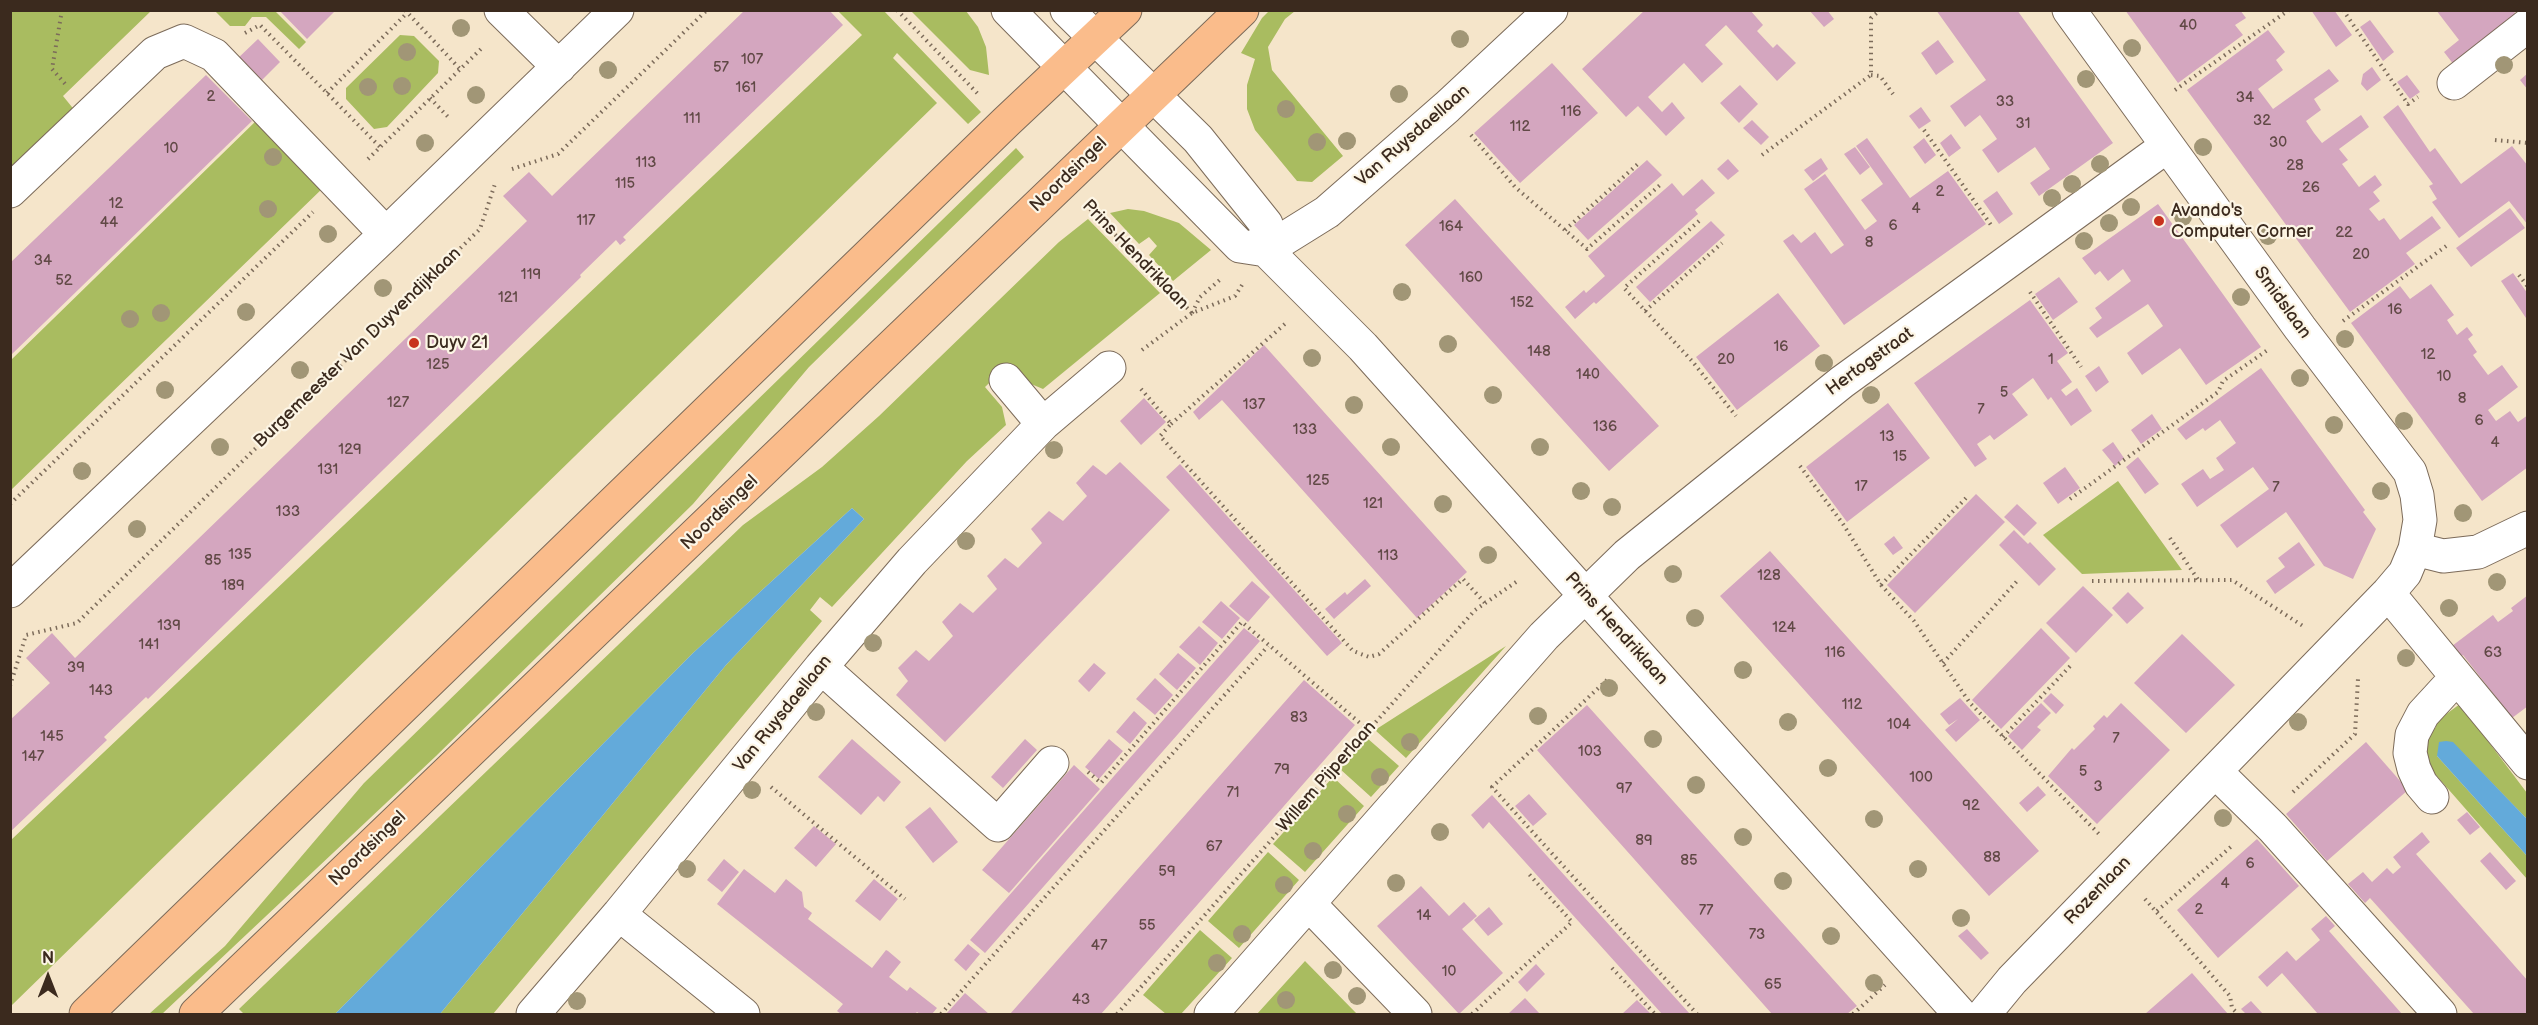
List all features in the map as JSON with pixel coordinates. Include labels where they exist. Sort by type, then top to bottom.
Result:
[{"type":"main road","points":[[86,1014],[1006,122],[1125,10]]},
{"type":"main road","name":"Noordsingel","points":[[196,1014],[1242,10]]},
{"type":"street","points":[[10,591],[386,234],[617,10]]},
{"type":"street","points":[[1008,10],[1240,246],[1266,250],[1266,224],[1198,139],[1067,10]]},
{"type":"street","name":"Smidslaan","points":[[2069,10],[2306,335],[2410,472],[2417,495],[2420,520],[2415,549]]},
{"type":"street","points":[[506,15],[558,67]]},
{"type":"street","name":"Van Ruysdaellaan","points":[[1266,250],[1326,212],[1447,107],[1545,16]]},
{"type":"street","points":[[2454,83],[2528,25]]},
{"type":"street","points":[[10,191],[155,53],[183,41],[214,55],[386,234]]},
{"type":"street","name":"Hertogstraat","points":[[1586,595],[1627,555],[1842,382],[2167,146]]},
{"type":"street","name":"Prins Hendriklaan","points":[[1266,250],[1362,347],[1960,1014]]},
{"type":"street","name":"Van Ruysdaellaan","points":[[533,1014],[912,561],[1043,424],[1115,367]]},
{"type":"street","points":[[1006,380],[1043,424]]},
{"type":"street","points":[[2415,549],[2443,556],[2478,552],[2528,528]]},
{"type":"street","name":"Rozenlaan","points":[[1984,1014],[2012,980],[2388,593],[2404,573],[2415,549]]},
{"type":"street","points":[[2388,593],[2528,763]]},
{"type":"street","points":[[1211,1014],[1544,636],[1586,595]]},
{"type":"street","points":[[821,667],[998,825],[1052,763]]},
{"type":"street","points":[[2432,797],[2421,784],[2414,769],[2410,753],[2412,735],[2422,714],[2457,677]]},
{"type":"street","points":[[2215,771],[2264,818],[2440,1014]]},
{"type":"street","points":[[1308,904],[1415,1014]]},
{"type":"street","points":[[619,914],[743,1014]]},
{"type":"path","points":[[62,10],[52,69],[92,112]]},
{"type":"path","points":[[509,170],[558,154],[707,10]]},
{"type":"path","points":[[897,10],[1006,122]]},
{"type":"path","points":[[1871,75],[1870,18],[1880,10]]},
{"type":"path","points":[[2143,112],[2289,10]]},
{"type":"path","points":[[2343,10],[2408,104],[2431,87],[2454,83]]},
{"type":"path","points":[[327,93],[406,11],[460,69]]},
{"type":"path","points":[[10,504],[460,69],[506,15]]},
{"type":"path","points":[[242,35],[260,25],[380,147]]},
{"type":"path","points":[[1762,155],[1871,75],[1880,76],[1893,94]]},
{"type":"path","points":[[1447,107],[1515,187],[1587,249],[1660,185]]},
{"type":"path","points":[[1924,130],[2081,367]]},
{"type":"path","points":[[2494,140],[2528,143]]},
{"type":"path","points":[[1565,230],[1640,162]]},
{"type":"path","name":"Burgemeester Van Duyvendijklaan","points":[[10,686],[26,635],[77,623],[480,229],[499,173]]},
{"type":"path","name":"Prins Hendriklaan","points":[[1063,181],[1192,313],[1115,367]]},
{"type":"path","points":[[1699,221],[1624,288],[1769,441],[1843,524],[1881,585],[1914,621],[1970,703],[2112,847],[2103,856],[2157,911],[2230,996],[2232,1008],[2238,1014]]},
{"type":"path","points":[[1645,311],[1722,243]]},
{"type":"path","points":[[2070,499],[2218,392],[2223,381],[2306,335],[2449,244]]},
{"type":"path","points":[[2519,275],[2528,287]]},
{"type":"path","points":[[1313,298],[1160,436],[1353,651],[1369,657],[1379,654],[1463,579],[1485,603]]},
{"type":"path","points":[[1115,367],[1171,424]]},
{"type":"path","points":[[1881,585],[1968,496]]},
{"type":"path","points":[[2170,538],[2199,581]]},
{"type":"path","name":"Willem Pijperlaan","points":[[1117,1014],[1475,610],[1552,557]]},
{"type":"path","points":[[1943,663],[2018,580]]},
{"type":"path","points":[[2092,581],[2232,580],[2311,631],[2331,651]]},
{"type":"path","points":[[1052,763],[1075,762],[1101,783],[1242,622],[1368,730]]},
{"type":"path","points":[[941,1014],[1268,646]]},
{"type":"path","points":[[1637,652],[1492,787],[1697,1014]]},
{"type":"path","points":[[2003,738],[2073,663]]},
{"type":"path","points":[[2157,911],[2264,818],[2355,734],[2359,670]]},
{"type":"path","points":[[742,764],[905,899]]},
{"type":"path","points":[[1472,1014],[1572,922],[1528,873]]},
{"type":"path","points":[[1612,968],[1655,1014]]},
{"type":"green space","points":[[1270,10],[1295,11],[1285,19],[1268,47],[1272,70],[1343,156],[1312,182],[1297,181],[1255,130],[1247,109],[1247,85],[1255,59],[1241,53],[1262,18]]},
{"type":"green space","points":[[11,11],[151,11],[63,96],[76,112],[11,175]]},
{"type":"green space","points":[[215,11],[275,11],[306,42],[299,49],[266,17],[252,17],[245,26],[230,26]]},
{"type":"green space","points":[[838,11],[884,11],[981,112],[968,124],[897,53],[893,58],[937,103],[11,1006],[11,840],[862,35]]},
{"type":"green space","points":[[911,11],[966,11],[978,27],[986,47],[989,75],[970,70]]},
{"type":"green space","points":[[400,35],[414,36],[439,61],[438,73],[387,127],[374,129],[346,99],[346,88]]},
{"type":"green space","points":[[259,118],[325,186],[11,490],[11,360]]},
{"type":"green space","points":[[1016,148],[1024,157],[809,367],[693,504],[436,756],[162,1014],[149,1014],[225,946],[364,783]]},
{"type":"green space","points":[[1128,209],[1144,211],[1179,223],[1211,250],[1173,281],[1149,255],[1157,246],[1149,237],[1139,244],[1110,213]]},
{"type":"green space","points":[[1088,219],[1160,293],[1043,389],[1024,381],[1009,364],[985,387],[1002,407],[1006,425],[967,461],[832,607],[820,597],[810,610],[822,621],[493,1014],[440,1014],[726,665],[864,519],[852,508],[693,653],[335,1014],[244,1014],[239,1009],[743,525],[822,467],[879,416],[1059,242]]},
{"type":"green space","points":[[2118,481],[2182,570],[2082,574],[2043,535]]},
{"type":"green space","points":[[1506,646],[1406,758],[1375,730]]},
{"type":"green space","points":[[2460,704],[2527,793],[2527,819],[2453,743],[2437,756],[2527,856],[2527,879],[2428,766],[2426,742],[2436,727],[2434,723]]},
{"type":"green space","points":[[1367,738],[1399,766],[1371,797],[1340,769]]},
{"type":"green space","points":[[1333,777],[1364,806],[1305,872],[1273,844]]},
{"type":"green space","points":[[1268,852],[1299,880],[1239,948],[1208,921]]},
{"type":"green space","points":[[1200,930],[1232,958],[1181,1014],[1166,1014],[1143,995]]},
{"type":"green space","points":[[1305,961],[1357,1014],[1257,1014]]},
{"type":"water","points":[[852,508],[864,519],[726,665],[440,1014],[335,1014],[693,653]]},
{"type":"water","points":[[2439,742],[2453,742],[2527,819],[2527,856],[2437,756]]},
{"type":"building","points":[[279,10],[336,10],[307,39]]},
{"type":"building","points":[[745,10],[829,10],[843,25],[623,237],[626,240],[620,245],[616,240],[580,275],[581,277],[148,699],[146,697],[104,737],[107,740],[10,832],[10,720],[50,683],[26,658],[52,633],[75,658],[527,221],[503,196],[529,172],[552,196]]},
{"type":"building","points":[[1645,10],[1750,10],[1763,25],[1757,31],[1773,48],[1777,44],[1796,63],[1777,81],[1726,25],[1705,45],[1723,64],[1702,83],[1684,63],[1648,97],[1662,112],[1672,102],[1685,118],[1666,136],[1638,106],[1626,117],[1582,69]]},
{"type":"building","points":[[1809,10],[1827,10],[1834,19],[1824,27]]},
{"type":"building","points":[[1936,10],[2017,10],[2113,143],[2039,196],[2030,183],[2050,169],[2035,147],[1998,173],[1982,150],[1997,139],[1988,126],[1980,115],[1965,127],[1950,106],[1986,80]]},
{"type":"building","points":[[2125,10],[2240,10],[2246,18],[2235,25],[2243,35],[2178,83]]},
{"type":"building","points":[[2311,10],[2334,10],[2352,35],[2336,47]]},
{"type":"building","points":[[2436,10],[2513,10],[2517,16],[2454,65],[2444,52],[2459,40]]},
{"type":"building","points":[[2370,20],[2394,52],[2383,61],[2360,27]]},
{"type":"building","points":[[2268,30],[2285,52],[2276,60],[2283,70],[2258,89],[2273,109],[2329,69],[2339,81],[2314,99],[2321,110],[2306,121],[2314,133],[2322,143],[2361,115],[2369,127],[2339,149],[2348,160],[2342,164],[2359,187],[2375,175],[2382,185],[2373,192],[2380,201],[2369,209],[2379,221],[2384,218],[2400,240],[2432,216],[2441,228],[2406,253],[2415,264],[2350,312],[2187,90]]},
{"type":"building","points":[[258,39],[280,62],[257,85],[235,61]]},
{"type":"building","points":[[1938,40],[1954,62],[1936,75],[1921,53]]},
{"type":"building","points":[[1552,63],[1598,113],[1520,183],[1474,133]]},
{"type":"building","points":[[2372,67],[2381,80],[2367,91],[2361,84],[2363,74]]},
{"type":"building","points":[[2528,73],[2528,90],[2520,80]]},
{"type":"building","points":[[206,75],[252,121],[10,356],[10,263]]},
{"type":"building","points":[[2407,75],[2420,92],[2410,99],[2397,82]]},
{"type":"building","points":[[1740,85],[1758,104],[1739,123],[1720,103]]},
{"type":"building","points":[[2398,105],[2430,152],[2435,148],[2461,184],[2512,146],[2528,166],[2528,225],[2509,201],[2459,238],[2432,202],[2437,199],[2429,186],[2433,184],[2383,117]]},
{"type":"building","points":[[1921,107],[1931,121],[1919,129],[1909,116]]},
{"type":"building","points":[[1752,120],[1769,137],[1761,145],[1743,128]]},
{"type":"building","points":[[1951,134],[1961,148],[1949,157],[1940,143]]},
{"type":"building","points":[[1867,138],[1910,198],[1948,171],[1986,224],[1844,325],[1783,241],[1793,234],[1801,243],[1815,232],[1831,254],[1844,245],[1804,189],[1825,174],[1865,230],[1877,221],[1861,200],[1883,184],[1856,146]]},
{"type":"building","points":[[1924,138],[1936,155],[1925,164],[1913,147]]},
{"type":"building","points":[[1855,147],[1870,167],[1860,175],[1844,154]]},
{"type":"building","points":[[1821,158],[1828,169],[1813,181],[1804,170]]},
{"type":"building","points":[[1728,159],[1739,171],[1728,180],[1717,169]]},
{"type":"building","points":[[1647,160],[1662,175],[1588,240],[1574,225]]},
{"type":"building","points":[[1702,179],[1715,193],[1695,210],[1698,214],[1596,304],[1594,302],[1575,319],[1565,307],[1605,276],[1588,256],[1672,183],[1683,196]]},
{"type":"building","points":[[1997,191],[2013,214],[1999,224],[1983,201]]},
{"type":"building","points":[[1455,199],[1659,426],[1609,471],[1405,245]]},
{"type":"building","points":[[2158,204],[2261,347],[2206,385],[2180,348],[2142,375],[2127,353],[2163,326],[2148,304],[2097,338],[2089,328],[2102,318],[2095,308],[2131,281],[2123,269],[2108,281],[2100,271],[2095,275],[2082,258]]},
{"type":"building","points":[[2510,208],[2525,228],[2471,267],[2456,248]]},
{"type":"building","points":[[1711,221],[1725,235],[1650,302],[1636,287]]},
{"type":"building","points":[[2513,273],[2528,294],[2528,321],[2501,281]]},
{"type":"building","points":[[2059,277],[2078,302],[2053,320],[2035,294]]},
{"type":"building","points":[[2431,284],[2454,315],[2447,320],[2457,335],[2467,327],[2473,335],[2468,339],[2477,352],[2473,355],[2488,375],[2502,365],[2518,387],[2488,410],[2496,421],[2510,411],[2518,422],[2528,415],[2528,467],[2482,501],[2351,323],[2400,286],[2410,299]]},
{"type":"building","points":[[1778,293],[1820,346],[1737,410],[1696,357]]},
{"type":"building","points":[[2030,300],[2068,353],[2057,361],[2072,382],[2061,390],[2066,396],[2077,388],[2092,411],[2071,426],[2051,397],[2048,400],[2033,378],[2012,394],[2028,415],[1994,440],[1990,435],[1977,444],[1987,459],[1975,467],[1914,383]]},
{"type":"building","points":[[1264,345],[1467,572],[1417,618],[1222,400],[1199,420],[1193,412]]},
{"type":"building","points":[[2099,366],[2109,382],[2096,392],[2085,376]]},
{"type":"building","points":[[2261,368],[2365,510],[2363,512],[2376,529],[2353,579],[2324,566],[2286,512],[2237,548],[2220,525],[2269,489],[2253,467],[2197,507],[2181,484],[2203,469],[2210,479],[2224,470],[2216,458],[2236,443],[2220,420],[2205,431],[2203,428],[2186,440],[2177,429]]},
{"type":"building","points":[[1144,398],[1166,422],[1141,445],[1120,421]]},
{"type":"building","points":[[1888,403],[1930,458],[1847,522],[1806,467]]},
{"type":"building","points":[[2152,414],[2162,429],[2141,444],[2131,430]]},
{"type":"building","points":[[2113,442],[2124,458],[2115,466],[2102,450]]},
{"type":"building","points":[[2138,457],[2159,484],[2145,494],[2126,467]]},
{"type":"building","points":[[1120,462],[1170,510],[945,742],[896,695],[908,681],[898,668],[916,650],[929,661],[953,636],[942,622],[960,603],[973,613],[997,589],[987,576],[1005,558],[1018,568],[1042,543],[1031,529],[1049,511],[1063,521],[1087,496],[1076,483],[1093,465],[1106,475]]},
{"type":"building","points":[[1180,464],[1342,643],[1327,656],[1166,477]]},
{"type":"building","points":[[2065,467],[2080,488],[2058,504],[2043,483]]},
{"type":"building","points":[[1976,494],[2005,522],[1915,613],[1887,585]]},
{"type":"building","points":[[2017,504],[2037,523],[2024,536],[2004,517]]},
{"type":"building","points":[[2014,530],[2028,544],[2030,542],[2056,569],[2039,586],[1999,545]]},
{"type":"building","points":[[1894,536],[1903,548],[1893,555],[1884,544]]},
{"type":"building","points":[[2299,542],[2315,565],[2275,594],[2266,581],[2285,567],[2278,558]]},
{"type":"building","points":[[1770,551],[2039,851],[1989,896],[1720,596]]},
{"type":"building","points":[[1365,579],[1371,586],[1334,619],[1325,609],[1345,592],[1347,595]]},
{"type":"building","points":[[1252,581],[1270,597],[1248,622],[1229,606]]},
{"type":"building","points":[[2083,586],[2113,615],[2076,653],[2046,623]]},
{"type":"building","points":[[2128,592],[2144,608],[2127,624],[2112,608]]},
{"type":"building","points":[[2528,595],[2526,678],[2528,706],[2512,718],[2463,655],[2460,657],[2452,646],[2493,615],[2498,622],[2513,611],[2511,608]]},
{"type":"building","points":[[1221,601],[1240,618],[1222,639],[1202,622]]},
{"type":"building","points":[[1199,626],[1218,643],[1200,665],[1179,647]]},
{"type":"building","points":[[1244,628],[1260,641],[985,953],[970,940]]},
{"type":"building","points":[[2041,628],[2070,658],[2001,729],[1972,700]]},
{"type":"building","points":[[2182,634],[2235,685],[2186,733],[2134,683]]},
{"type":"building","points":[[1178,653],[1196,668],[1177,690],[1159,674]]},
{"type":"building","points":[[1094,663],[1106,673],[1089,692],[1078,681]]},
{"type":"building","points":[[1155,678],[1173,695],[1155,715],[1136,699]]},
{"type":"building","points":[[1304,680],[1355,725],[1155,953],[1101,1014],[1010,1014]]},
{"type":"building","points":[[2051,693],[2064,705],[2056,714],[2043,701]]},
{"type":"building","points":[[1960,698],[1980,720],[1956,742],[1945,730],[1958,719],[1949,725],[1940,714]]},
{"type":"building","points":[[2041,703],[2051,713],[2037,727],[2041,730],[2022,750],[2008,736]]},
{"type":"building","points":[[2121,703],[2170,750],[2097,824],[2048,776],[2072,748],[2074,750],[2095,729],[2093,726],[2104,715],[2107,718]]},
{"type":"building","points":[[1587,705],[1857,1006],[1847,1014],[1772,1014],[1537,750]]},
{"type":"building","points":[[1134,711],[1147,723],[1130,744],[1116,732]]},
{"type":"building","points":[[852,739],[901,782],[884,802],[878,796],[861,815],[818,777]]},
{"type":"building","points":[[1025,739],[1037,750],[1003,788],[991,777]]},
{"type":"building","points":[[1109,739],[1123,751],[1099,779],[1085,767]]},
{"type":"building","points":[[2366,742],[2408,790],[2327,861],[2286,814]]},
{"type":"building","points":[[1074,765],[1100,789],[1009,893],[982,870]]},
{"type":"building","points":[[2038,786],[2046,795],[2027,812],[2019,803]]},
{"type":"building","points":[[1529,794],[1547,814],[1533,826],[1515,806]]},
{"type":"building","points":[[1492,795],[1690,1014],[1662,1014],[1489,822],[1483,829],[1471,815]]},
{"type":"building","points":[[930,807],[958,842],[933,863],[905,827]]},
{"type":"building","points":[[2467,812],[2480,827],[2470,835],[2457,820]]},
{"type":"building","points":[[814,826],[836,844],[816,867],[794,848]]},
{"type":"building","points":[[2422,832],[2430,842],[2416,854],[2528,981],[2528,1014],[2474,1014],[2370,898],[2365,903],[2348,884],[2363,872],[2372,882],[2387,868],[2393,874],[2401,867],[2393,857]]},
{"type":"building","points":[[2257,839],[2299,886],[2218,958],[2177,910]]},
{"type":"building","points":[[2490,852],[2516,881],[2506,890],[2480,861]]},
{"type":"building","points":[[724,859],[739,872],[722,892],[707,880]]},
{"type":"building","points":[[744,869],[775,893],[786,879],[802,892],[804,907],[812,913],[808,919],[872,968],[886,950],[888,951],[901,962],[889,977],[907,991],[910,987],[937,1008],[932,1014],[917,1012],[915,1014],[841,1014],[837,1011],[843,1004],[717,904]]},
{"type":"building","points":[[874,879],[898,899],[880,921],[855,901]]},
{"type":"building","points":[[1421,886],[1449,916],[1464,902],[1477,916],[1462,929],[1503,973],[1459,1014],[1377,926]]},
{"type":"building","points":[[1489,907],[1503,924],[1488,936],[1474,920]]},
{"type":"building","points":[[2326,916],[2335,926],[2329,931],[2402,1014],[2318,1014],[2282,973],[2267,987],[2258,977],[2287,951],[2296,961],[2320,940],[2311,929]]},
{"type":"building","points":[[1967,929],[1989,953],[1981,960],[1958,936]]},
{"type":"building","points":[[968,944],[980,954],[966,971],[954,960]]},
{"type":"building","points":[[1536,964],[1545,974],[1527,992],[1518,982]]},
{"type":"building","points":[[2192,973],[2228,1014],[2145,1014]]},
{"type":"building","points":[[965,993],[989,1014],[946,1014]]},
{"type":"building","points":[[1525,998],[1540,1014],[1508,1014]]},
{"type":"building","points":[[1637,1000],[1651,1014],[1622,1014]]},
{"type":"building","points":[[2251,1001],[2263,1014],[2246,1014],[2241,1009]]},
{"type":"place","name":"Avando's Computer Corner","points":[[2159,221]]},
{"type":"place","name":"Duyv 21","points":[[414,343]]}]
